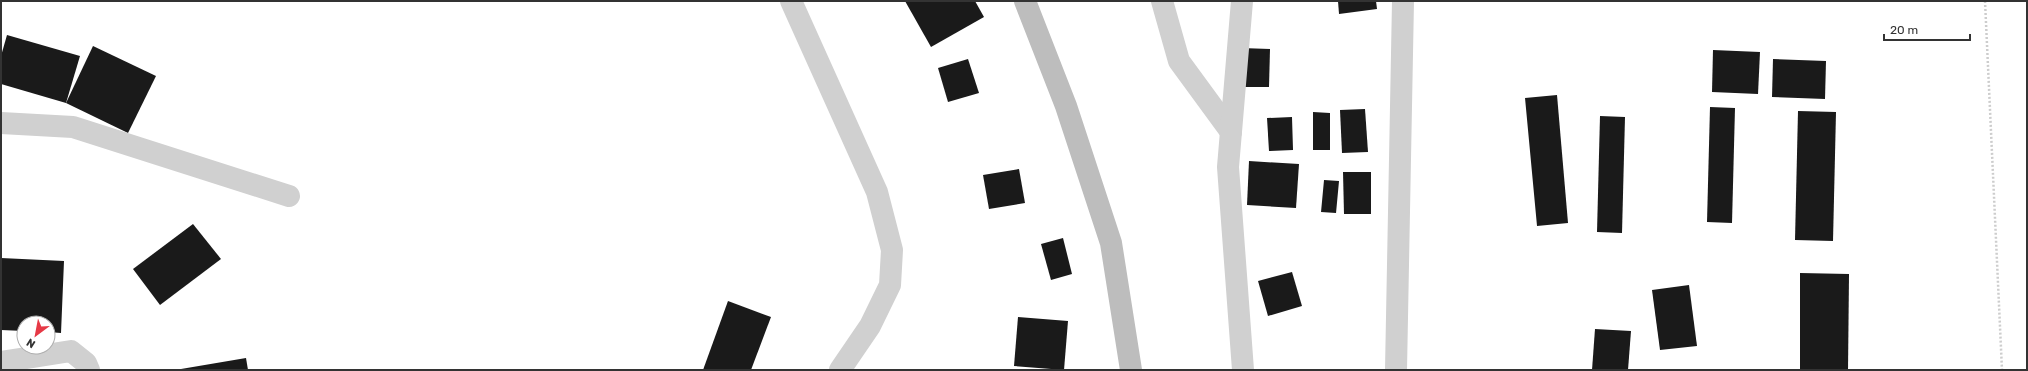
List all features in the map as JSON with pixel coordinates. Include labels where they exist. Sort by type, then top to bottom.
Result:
[{"type":"main road","points":[[1025,1],[1066,106],[1111,243],[1131,370]]},
{"type":"street","points":[[791,1],[877,192],[892,250],[890,285],[870,326],[840,370]]},
{"type":"street","points":[[1162,1],[1179,61],[1231,132]]},
{"type":"street","points":[[1242,1],[1228,167],[1243,370]]},
{"type":"street","points":[[1396,370],[1403,1]]},
{"type":"street","points":[[1,123],[73,127],[289,196]]},
{"type":"street","points":[[1,362],[72,351],[86,363],[89,370]]},
{"type":"path","points":[[1985,1],[2002,370]]},
{"type":"building","points":[[905,1],[975,1],[984,17],[931,47]]},
{"type":"building","points":[[1338,1],[1376,1],[1377,9],[1339,14]]},
{"type":"building","points":[[7,35],[80,56],[66,103],[1,84],[1,56]]},
{"type":"building","points":[[93,46],[156,76],[128,133],[66,103]]},
{"type":"building","points":[[1241,48],[1270,49],[1269,87],[1240,87]]},
{"type":"building","points":[[1713,50],[1760,52],[1758,94],[1712,92]]},
{"type":"building","points":[[968,59],[979,93],[948,102],[938,68]]},
{"type":"building","points":[[1773,59],[1826,61],[1825,99],[1772,97]]},
{"type":"building","points":[[1557,95],[1568,223],[1537,226],[1525,98]]},
{"type":"building","points":[[1710,107],[1735,108],[1732,223],[1707,222]]},
{"type":"building","points":[[1365,109],[1368,152],[1342,153],[1340,110]]},
{"type":"building","points":[[1798,111],[1836,112],[1833,241],[1795,240]]},
{"type":"building","points":[[1313,112],[1330,113],[1330,150],[1313,150]]},
{"type":"building","points":[[1600,116],[1625,117],[1622,233],[1597,232]]},
{"type":"building","points":[[1292,117],[1293,150],[1269,151],[1267,118]]},
{"type":"building","points":[[1249,161],[1299,164],[1296,208],[1247,205]]},
{"type":"building","points":[[1019,169],[1025,203],[989,209],[983,175]]},
{"type":"building","points":[[1343,172],[1371,172],[1371,214],[1344,214]]},
{"type":"building","points":[[1324,180],[1339,181],[1336,213],[1321,212]]},
{"type":"building","points":[[193,224],[221,259],[160,305],[133,269]]},
{"type":"building","points":[[1063,238],[1072,274],[1051,280],[1041,244]]},
{"type":"building","points":[[1,258],[64,261],[61,333],[56,333],[56,315],[16,315],[16,331],[1,330]]},
{"type":"building","points":[[1292,272],[1302,306],[1268,316],[1258,281]]},
{"type":"building","points":[[1800,273],[1849,274],[1848,370],[1800,370]]},
{"type":"building","points":[[1689,285],[1697,346],[1660,350],[1652,290]]},
{"type":"building","points":[[728,301],[771,317],[751,370],[703,370]]},
{"type":"building","points":[[1018,317],[1068,321],[1064,370],[1014,366]]},
{"type":"building","points":[[1595,329],[1631,331],[1628,370],[1592,370]]},
{"type":"building","points":[[246,358],[248,370],[181,370],[181,369]]}]
